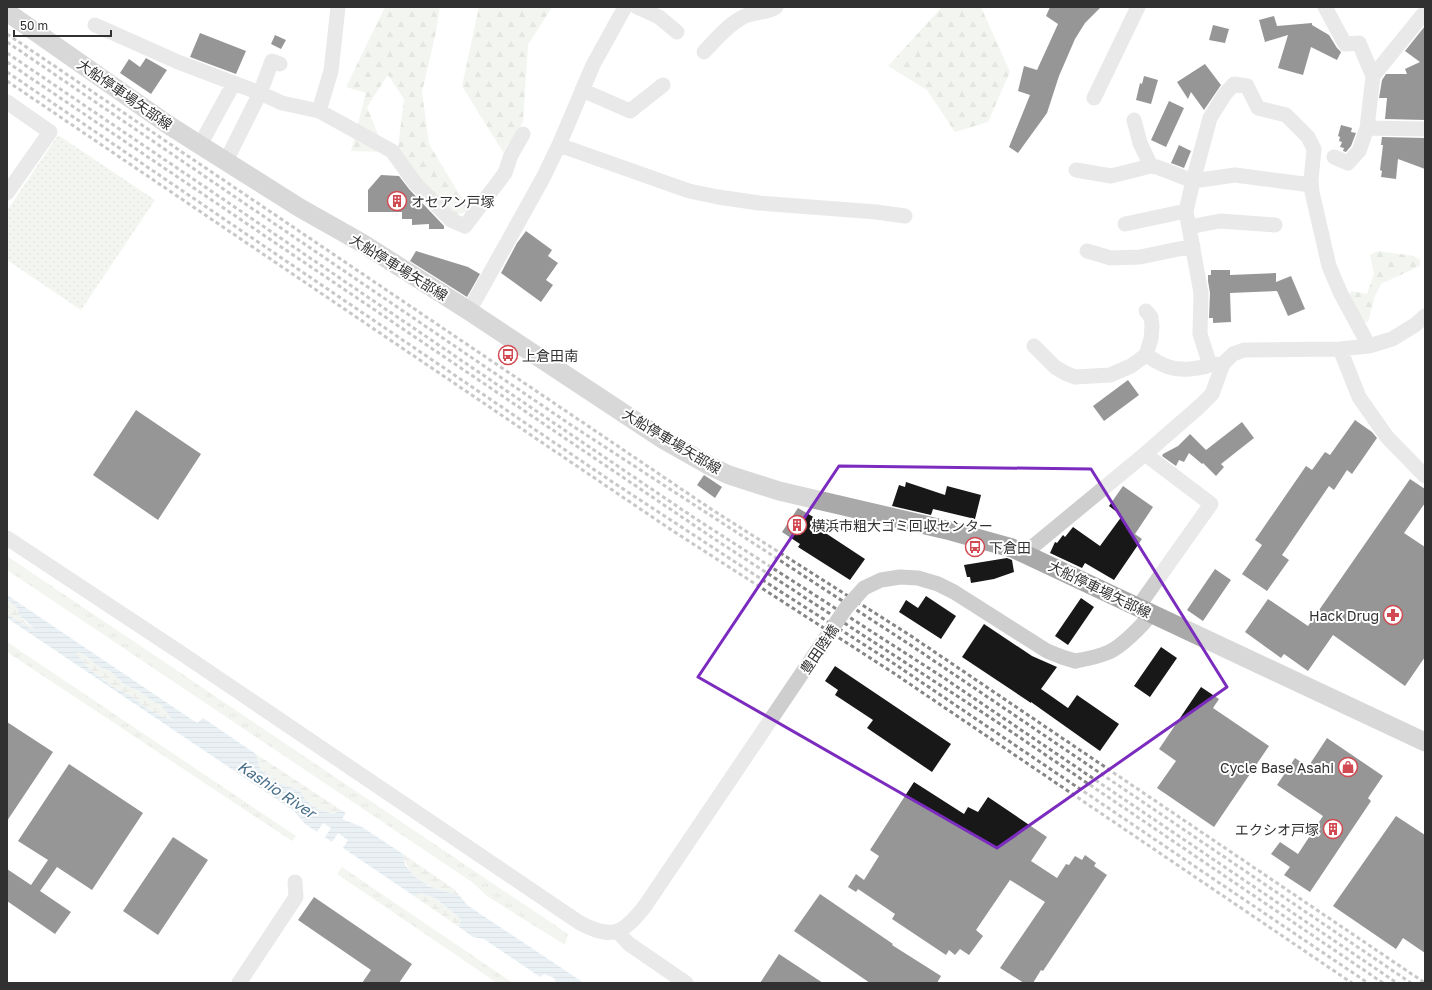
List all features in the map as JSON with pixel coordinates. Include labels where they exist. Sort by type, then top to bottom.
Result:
[{"type":"main road","name":"大船停車場矢部線","points":[[7,12],[167,124],[294,204],[362,243],[469,311],[690,456],[729,475],[779,491],[951,531],[1025,553],[1425,742]]},
{"type":"street","points":[[319,111],[331,71],[338,7]]},
{"type":"street","points":[[469,311],[543,178],[559,145],[592,65],[625,7]]},
{"type":"street","points":[[637,7],[659,17],[677,32]]},
{"type":"street","points":[[1094,98],[1138,7]]},
{"type":"street","points":[[1325,7],[1346,44],[1359,43],[1373,76],[1367,128],[1359,152],[1348,163],[1334,157]]},
{"type":"street","points":[[704,52],[740,12],[773,9]]},
{"type":"street","points":[[1373,76],[1425,12]]},
{"type":"street","points":[[96,25],[178,62],[234,82],[282,103],[319,111],[392,151],[415,183],[441,210],[451,220],[465,226],[505,173],[511,155],[524,134]]},
{"type":"street","points":[[226,161],[260,93],[272,61],[280,64]]},
{"type":"street","points":[[200,145],[234,82]]},
{"type":"street","points":[[1025,553],[1144,454],[1212,394],[1217,364],[1200,334],[1201,293],[1186,211],[1210,118],[1225,94],[1234,84],[1247,86],[1258,108],[1286,116],[1308,138],[1314,148],[1311,185],[1329,266],[1340,292],[1369,346]]},
{"type":"street","points":[[582,90],[630,111],[663,85]]},
{"type":"street","points":[[7,102],[50,132],[7,193]]},
{"type":"street","points":[[1134,120],[1140,143],[1151,166]]},
{"type":"street","points":[[1367,128],[1425,129]]},
{"type":"street","points":[[559,145],[689,191],[718,197],[759,203],[876,212],[905,216]]},
{"type":"street","points":[[1076,170],[1111,176],[1151,166],[1193,181],[1235,176],[1311,185]]},
{"type":"street","points":[[1125,224],[1186,211]]},
{"type":"street","points":[[1189,227],[1220,221],[1275,225]]},
{"type":"street","points":[[1087,252],[1111,258],[1133,257],[1193,246]]},
{"type":"street","points":[[1034,346],[1055,367],[1075,377],[1110,375],[1131,366],[1146,354],[1151,339],[1152,326],[1151,317],[1146,311]]},
{"type":"street","points":[[1146,354],[1168,367],[1177,369],[1204,367],[1217,364],[1233,354],[1244,350],[1340,349],[1369,346],[1392,339],[1415,325],[1425,316]]},
{"type":"street","points":[[1340,349],[1359,397],[1387,437],[1425,476]]},
{"type":"street","points":[[1144,454],[1211,504],[1144,610]]},
{"type":"street","points":[[7,538],[580,923],[593,930],[604,933],[617,931],[629,944],[686,983]]},
{"type":"street","name":"豊田陸橋","points":[[617,931],[632,923],[645,906],[846,608],[864,588],[881,580],[900,577],[918,578],[938,584],[1046,651],[1075,661],[1092,659],[1110,652],[1141,627],[1144,610]]},
{"type":"street","points":[[239,983],[296,898],[295,882]]},
{"type":"highlighted area","points":[[839,466],[1091,469],[1227,687],[997,848],[698,677]]},
{"type":"green space","points":[[385,7],[440,7],[436,32],[422,92],[429,144],[470,212],[451,215],[417,179],[398,147],[404,99],[388,75],[367,107],[385,152],[351,151],[366,93],[346,87]]},
{"type":"green space","points":[[479,7],[552,7],[528,45],[523,122],[503,152],[462,86]]},
{"type":"green space","points":[[942,7],[981,7],[1010,72],[988,122],[955,132],[927,90],[888,66]]},
{"type":"green space","points":[[58,135],[155,200],[81,310],[7,260],[7,211]]},
{"type":"green space","points":[[1378,251],[1414,256],[1420,260],[1420,266],[1381,284],[1375,296],[1368,322],[1363,322],[1349,298],[1351,291],[1367,294],[1374,274],[1370,255]]},
{"type":"green space","points":[[7,556],[568,934],[565,945],[487,896],[472,882],[7,570]]},
{"type":"green space","points":[[7,601],[15,604],[24,621],[34,628],[33,630],[7,614]]},
{"type":"green space","points":[[7,642],[296,836],[292,841],[7,652]]},
{"type":"green space","points":[[79,652],[96,665],[111,672],[125,685],[141,692],[152,701],[161,705],[174,720],[161,716],[145,707],[130,695],[115,688],[89,669],[84,662],[74,654]]},
{"type":"green space","points":[[256,754],[341,810],[333,814],[315,808],[306,800],[299,790],[278,783],[260,769]]},
{"type":"green space","points":[[403,854],[454,889],[460,896],[432,887],[417,878],[406,864]]},
{"type":"green space","points":[[342,867],[513,983],[497,983],[337,874]]},
{"type":"green space","points":[[419,893],[434,898],[461,919],[459,927],[414,896]]},
{"type":"water","name":"Kashio River","points":[[7,595],[197,723],[203,718],[256,754],[260,769],[278,783],[299,790],[306,800],[315,808],[333,814],[341,810],[346,813],[342,819],[362,827],[403,854],[405,865],[414,876],[428,886],[460,896],[467,905],[584,983],[556,983],[554,978],[544,974],[540,977],[484,939],[473,937],[459,927],[461,919],[435,898],[419,893],[414,896],[343,848],[348,840],[338,833],[332,842],[325,837],[331,828],[323,823],[317,832],[305,824],[294,811],[7,618],[7,614],[33,630],[34,628],[19,615],[16,606],[7,601]],"holes":[[[79,652],[96,665],[111,672],[125,685],[141,692],[152,701],[161,705],[173,720],[161,716],[145,707],[130,695],[115,688],[89,669],[75,654]]]},
{"type":"building","points":[[1050,7],[1101,7],[1085,23],[1075,39],[1059,76],[1047,113],[1018,153],[1009,147],[1030,95],[1018,91],[1024,66],[1037,70],[1058,24],[1046,16]]},
{"type":"building","points":[[1274,16],[1277,26],[1312,23],[1312,25],[1329,35],[1341,52],[1337,60],[1311,47],[1303,75],[1278,68],[1288,35],[1265,42],[1259,20]]},
{"type":"building","points":[[1213,25],[1229,29],[1225,43],[1209,40]]},
{"type":"building","points":[[1425,26],[1425,120],[1385,119],[1387,98],[1379,98],[1382,80],[1386,74],[1407,74],[1405,69],[1420,62],[1405,51]]},
{"type":"building","points":[[200,33],[246,51],[236,74],[190,57]]},
{"type":"building","points":[[275,35],[286,40],[281,49],[271,44]]},
{"type":"building","points":[[146,58],[167,70],[151,94],[120,73],[129,59],[140,67]]},
{"type":"building","points":[[1205,64],[1221,85],[1204,110],[1191,92],[1188,99],[1177,82]]},
{"type":"building","points":[[1144,76],[1158,80],[1151,104],[1136,100],[1140,83],[1142,84]]},
{"type":"building","points":[[1169,101],[1184,108],[1166,147],[1151,140]]},
{"type":"building","points":[[1341,125],[1352,128],[1351,132],[1356,133],[1351,146],[1346,152],[1343,151],[1344,148],[1340,147],[1342,142],[1339,141],[1340,137],[1338,136]]},
{"type":"building","points":[[1382,137],[1425,138],[1425,169],[1398,159],[1396,179],[1381,177]]},
{"type":"building","points":[[1179,145],[1191,151],[1184,168],[1171,163]]},
{"type":"building","name":"オセアン戸塚","points":[[381,175],[399,176],[409,189],[444,226],[444,229],[429,229],[429,224],[412,225],[412,219],[402,219],[402,212],[368,212],[368,190]]},
{"type":"building","points":[[526,231],[552,250],[548,256],[558,263],[546,280],[553,285],[541,302],[501,273],[517,243]]},
{"type":"building","points":[[416,251],[468,267],[480,274],[467,297],[410,261]]},
{"type":"building","points":[[1211,270],[1230,270],[1230,275],[1276,273],[1276,282],[1291,276],[1305,309],[1288,316],[1277,291],[1230,293],[1231,322],[1213,323],[1213,318],[1209,318],[1210,293],[1208,275],[1211,275]]},
{"type":"building","points":[[1128,380],[1139,395],[1104,421],[1093,406]]},
{"type":"building","points":[[136,410],[201,454],[158,520],[93,475]]},
{"type":"building","points":[[1355,420],[1372,432],[1377,438],[1352,474],[1347,470],[1334,490],[1329,486],[1282,555],[1289,560],[1267,591],[1242,574],[1262,545],[1255,540],[1306,466],[1312,470],[1325,452],[1330,455]]},
{"type":"building","points":[[1242,422],[1254,438],[1221,464],[1224,467],[1216,476],[1203,463],[1202,464],[1189,453],[1184,462],[1179,460],[1176,466],[1162,456],[1178,446],[1190,434],[1206,450]]},
{"type":"building","points":[[704,475],[722,487],[715,498],[697,485]]},
{"type":"building","points":[[1410,479],[1425,489],[1425,503],[1404,533],[1425,547],[1425,657],[1405,686],[1333,635],[1308,671],[1284,654],[1281,658],[1245,632],[1268,599],[1308,626]]},
{"type":"building","points":[[906,482],[945,495],[947,486],[981,495],[975,519],[933,509],[931,515],[892,506],[899,485],[905,487]]},
{"type":"building","points":[[1123,486],[1153,507],[1135,534],[1142,539],[1114,580],[1085,563],[1082,568],[1050,553],[1055,542],[1057,543],[1063,535],[1065,537],[1073,527],[1100,546],[1122,516],[1109,506]]},
{"type":"building","points":[[798,508],[827,525],[827,534],[865,559],[850,580],[798,547],[800,544],[782,532]]},
{"type":"building","points":[[1007,558],[1012,560],[1014,572],[994,579],[971,583],[970,577],[967,577],[964,565]]},
{"type":"building","points":[[1215,569],[1231,580],[1203,621],[1187,610]]},
{"type":"building","points":[[926,596],[956,616],[941,639],[899,612],[906,600],[918,608]]},
{"type":"building","points":[[1081,598],[1094,607],[1068,645],[1055,636]]},
{"type":"building","points":[[984,624],[1032,656],[1057,667],[1041,689],[1068,708],[1077,695],[1119,724],[1100,751],[1031,702],[962,657]]},
{"type":"building","points":[[1161,647],[1177,658],[1150,697],[1134,686]]},
{"type":"building","points":[[835,666],[951,744],[932,772],[867,728],[873,720],[835,695],[838,690],[825,681]]},
{"type":"building","points":[[1201,687],[1219,699],[1213,708],[1269,746],[1214,827],[1157,788],[1176,761],[1159,749]]},
{"type":"building","points":[[7,722],[53,752],[7,821]]},
{"type":"building","name":"エクシオ戸塚","points":[[1327,738],[1383,776],[1368,798],[1371,801],[1310,892],[1284,875],[1290,867],[1271,854],[1280,842],[1298,854],[1323,816],[1277,785],[1295,758],[1308,767]]},
{"type":"building","points":[[69,764],[143,813],[92,890],[57,867],[40,891],[71,912],[55,934],[7,901],[7,869],[31,885],[48,860],[18,841]]},
{"type":"building","points":[[914,782],[964,814],[968,807],[978,812],[988,797],[1047,837],[1031,861],[1057,878],[1066,864],[1069,865],[1075,856],[1082,860],[1085,855],[1096,863],[1094,866],[1107,875],[1043,971],[1041,970],[1033,983],[1024,983],[1000,968],[1045,902],[1010,880],[976,930],[983,936],[969,955],[960,949],[955,955],[949,950],[946,955],[892,919],[895,914],[858,889],[856,892],[848,887],[856,874],[864,880],[879,856],[870,850]]},
{"type":"building","points":[[1396,816],[1425,835],[1425,953],[1403,938],[1396,949],[1333,906]]},
{"type":"building","points":[[173,837],[208,860],[158,935],[123,911]]},
{"type":"building","points":[[820,894],[893,944],[892,945],[941,976],[937,983],[870,983],[794,931]]},
{"type":"building","points":[[314,897],[412,964],[399,983],[362,983],[371,970],[298,920]]},
{"type":"building","points":[[779,954],[823,983],[760,983]]},
{"type":"railway","points":[[7,34],[711,509],[908,634],[1425,983]]},
{"type":"railway","points":[[7,42],[568,423],[912,646],[1411,983]]},
{"type":"railway","points":[[7,53],[693,517],[941,676],[1397,983]]},
{"type":"railway","points":[[7,62],[716,540],[991,718],[1383,983]]},
{"type":"railway","points":[[7,72],[611,481],[893,663],[1368,983]]},
{"type":"railway","points":[[7,81],[670,529],[892,672],[1352,983]]},
{"type":"place","name":"オセアン戸塚","points":[[397,201]]},
{"type":"place","name":"上倉田南","points":[[508,355]]},
{"type":"place","name":"横浜市粗大ゴミ回収センター","points":[[797,525]]},
{"type":"place","name":"下倉田","points":[[975,547]]},
{"type":"place","name":"Hack Drug","points":[[1393,615]]},
{"type":"place","name":"Cycle Base Asahi","points":[[1348,767]]},
{"type":"place","name":"エクシオ戸塚","points":[[1333,829]]}]
